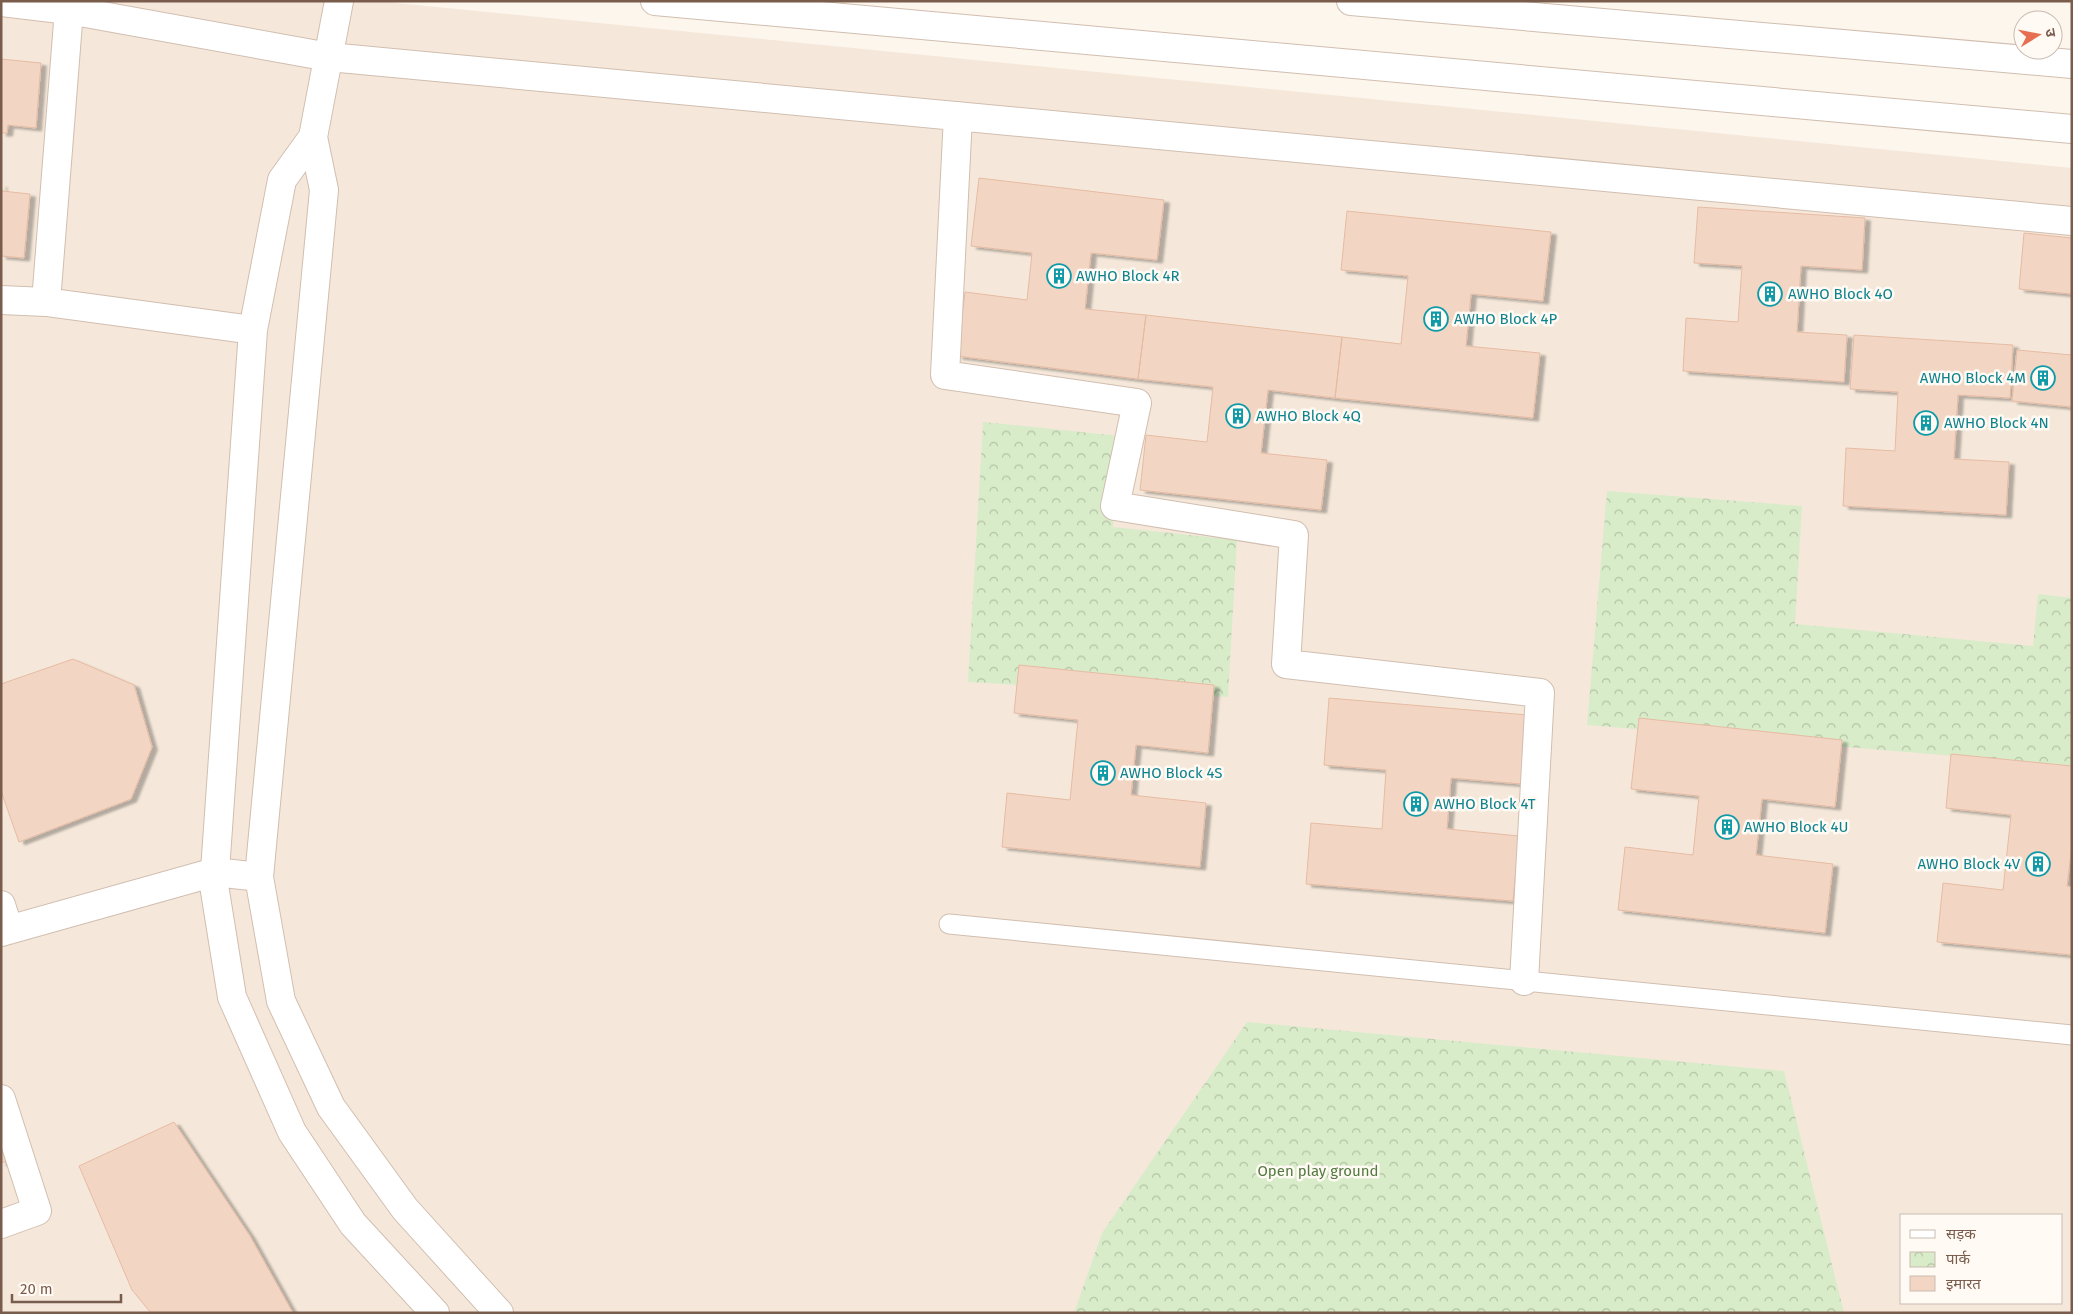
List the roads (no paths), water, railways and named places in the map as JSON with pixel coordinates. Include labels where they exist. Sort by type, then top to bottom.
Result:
[{"type":"street","points":[[339,1],[313,137],[324,190],[259,877],[282,1001],[331,1107],[405,1209],[499,1313]]},
{"type":"street","points":[[655,1],[2072,129]]},
{"type":"street","points":[[1351,1],[2072,64]]},
{"type":"street","points":[[1,2],[69,10],[329,56],[2072,221]]},
{"type":"street","points":[[46,302],[69,10]]},
{"type":"street","points":[[958,116],[945,375],[1137,403],[1115,506],[1294,535],[1286,664],[1540,693],[1524,981]]},
{"type":"street","points":[[313,137],[282,180],[254,330],[214,885],[232,997],[292,1132],[353,1224],[436,1313]]},
{"type":"street","points":[[1,300],[46,302],[254,330]]},
{"type":"street","points":[[4,922],[215,872],[259,877]]},
{"type":"street","points":[[1,1099],[37,1211],[1,1224]]},
{"type":"lane","points":[[949,924],[2072,1035]]},
{"type":"place","name":"AWHO Block 4R","points":[[1059,276]]},
{"type":"place","name":"AWHO Block 4O","points":[[1770,294]]},
{"type":"place","name":"AWHO Block 4P","points":[[1436,319]]},
{"type":"place","name":"AWHO Block 4M","points":[[2043,378]]},
{"type":"place","name":"AWHO Block 4Q","points":[[1238,416]]},
{"type":"place","name":"AWHO Block 4N","points":[[1926,423]]},
{"type":"place","name":"AWHO Block 4S","points":[[1103,773]]},
{"type":"place","name":"AWHO Block 4T","points":[[1416,804]]},
{"type":"place","name":"AWHO Block 4U","points":[[1727,827]]},
{"type":"place","name":"AWHO Block 4V","points":[[2038,864]]},
{"type":"park label","name":"Open play ground","points":[[1318,1171]]}]
